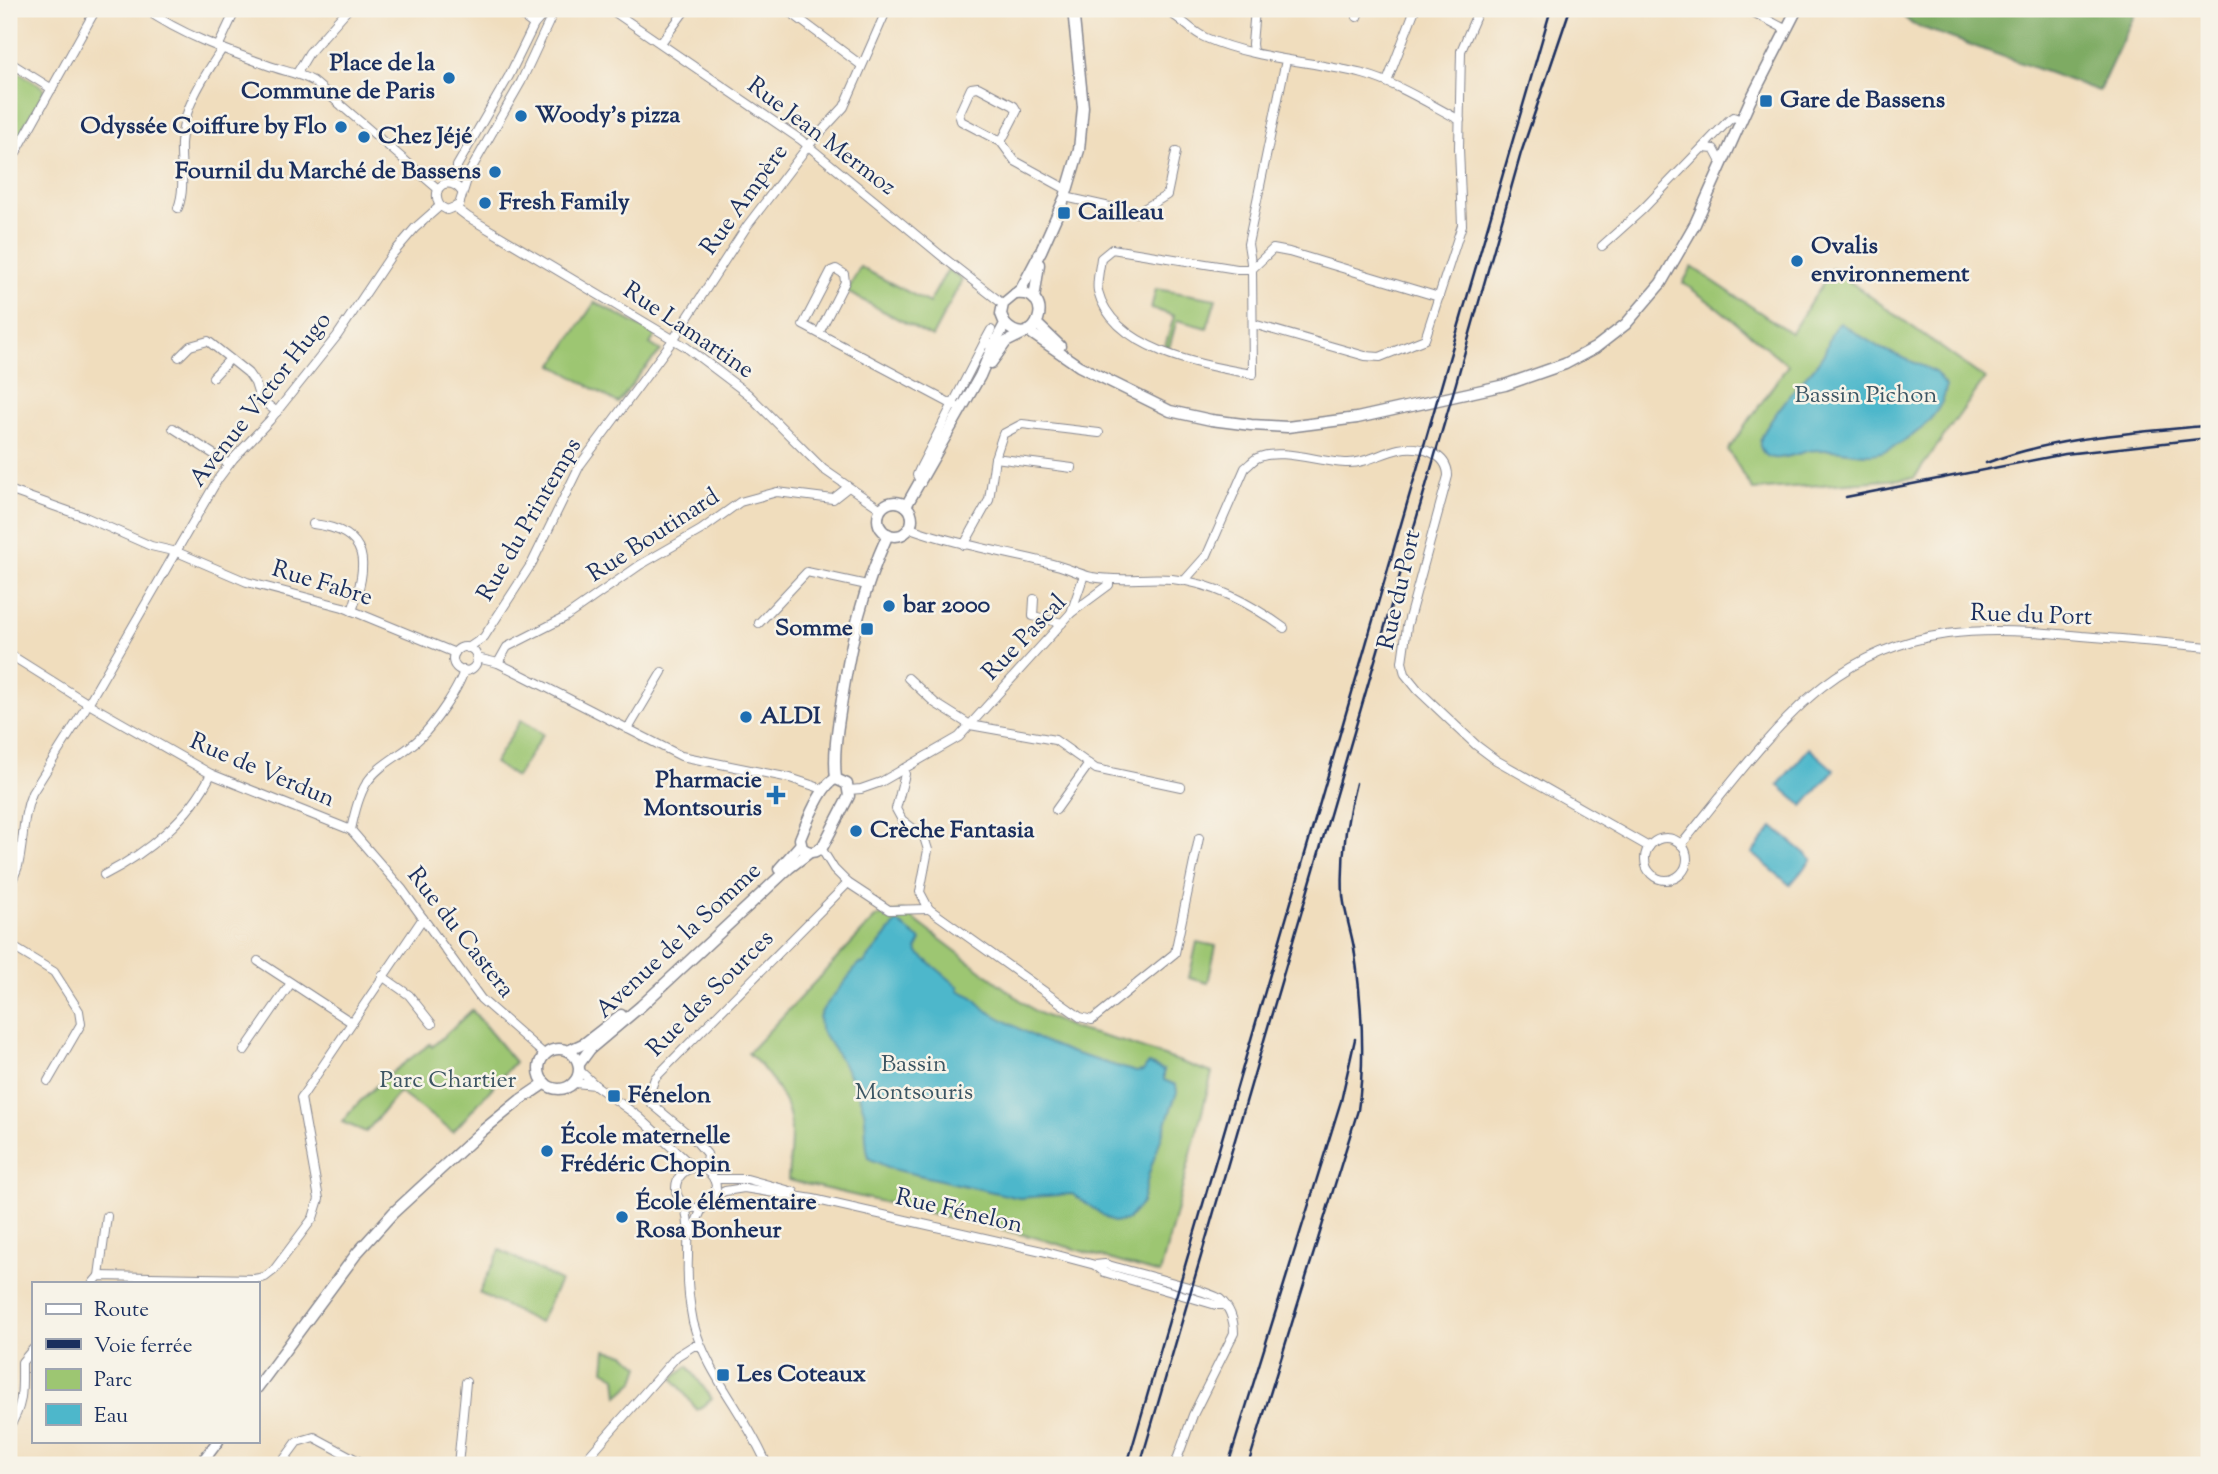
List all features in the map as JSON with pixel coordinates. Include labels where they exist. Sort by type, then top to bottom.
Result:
[{"type":"street","points":[[9,165],[96,9]]},
{"type":"street","points":[[145,9],[220,48],[297,73],[313,81],[438,189]]},
{"type":"street","points":[[178,208],[183,193],[180,171],[181,140],[187,110],[220,48],[236,9]]},
{"type":"street","points":[[297,73],[309,53],[348,9]]},
{"type":"street","points":[[513,9],[534,25]]},
{"type":"street","points":[[452,183],[457,176],[457,166],[509,76],[534,25],[548,9]]},
{"type":"street","points":[[462,192],[452,183],[445,184],[438,189],[435,199],[447,210],[456,208],[462,197],[469,173],[521,82],[555,9]]},
{"type":"street","name":"Rue Jean Mermoz","points":[[610,9],[808,146],[1003,304]]},
{"type":"street","points":[[661,43],[686,9]]},
{"type":"street","points":[[786,9],[861,65]]},
{"type":"street","name":"Rue Ampère","points":[[673,340],[747,226],[808,146],[844,107],[887,9]]},
{"type":"street","points":[[1073,9],[1083,107],[1079,150],[1041,251],[1024,285],[1003,304],[1001,314],[1005,324],[1015,332],[1028,331],[1079,366],[1170,411],[1211,420],[1287,427],[1357,418],[1505,385],[1565,364],[1612,337],[1644,305],[1678,256],[1797,9]]},
{"type":"street","points":[[1161,9],[1171,12],[1203,37],[1286,60],[1363,74],[1387,82],[1460,120]]},
{"type":"street","points":[[1253,52],[1255,9]]},
{"type":"street","points":[[1387,82],[1415,9]]},
{"type":"street","points":[[1254,324],[1365,356],[1380,357],[1425,339],[1462,225],[1461,51],[1479,9]]},
{"type":"street","points":[[1747,9],[1787,30]]},
{"type":"street","points":[[1286,60],[1248,244],[1252,269],[1253,374],[1196,365],[1152,346],[1114,323],[1098,290],[1101,258],[1112,249],[1237,269],[1252,269],[1273,249],[1439,297]]},
{"type":"street","points":[[9,62],[52,89]]},
{"type":"street","points":[[1001,142],[1017,110],[978,87],[971,88],[959,114],[961,121],[1001,142],[1015,161],[1065,193],[1137,212],[1167,195],[1176,152]]},
{"type":"street","points":[[1602,246],[1616,237],[1732,117],[1742,120]]},
{"type":"street","points":[[1703,148],[1714,149],[1722,164]]},
{"type":"street","name":"Avenue Victor Hugo","points":[[9,887],[18,866],[26,807],[32,793],[218,479],[277,412],[337,336],[390,257],[415,228],[440,206]]},
{"type":"street","name":"Rue Lamartine","points":[[456,208],[673,340],[748,394],[823,469],[846,488],[881,509]]},
{"type":"street","points":[[1034,299],[1041,251]]},
{"type":"street","points":[[819,333],[845,282],[844,274],[836,269],[831,271],[803,325],[957,407]]},
{"type":"street","points":[[957,407],[1006,342],[1037,324],[1040,311],[1034,299],[1025,294],[1016,294]]},
{"type":"street","points":[[906,506],[921,483],[988,345],[1005,324]]},
{"type":"street","points":[[1037,324],[1065,351],[1095,374]]},
{"type":"street","points":[[981,376],[991,330]]},
{"type":"street","name":"Rue du Printemps","points":[[468,648],[484,637],[532,563],[580,465],[673,340]]},
{"type":"street","points":[[179,357],[190,346],[208,341],[248,373],[255,383],[260,399],[277,412]]},
{"type":"street","points":[[213,377],[230,359]]},
{"type":"street","points":[[964,545],[989,500],[995,458],[1003,434],[1022,424],[1099,433]]},
{"type":"street","points":[[173,428],[229,464]]},
{"type":"street","name":"Rue du Port","points":[[1184,581],[1207,555],[1245,468],[1256,458],[1278,454],[1349,463],[1370,461],[1401,449],[1412,448],[1440,456],[1448,467],[1448,476],[1407,626],[1402,654],[1405,674],[1418,690],[1476,745],[1496,760],[1649,847]]},
{"type":"street","points":[[995,458],[1072,468]]},
{"type":"street","name":"Rue Boutinard","points":[[498,663],[507,647],[564,618],[640,565],[701,530],[740,502],[777,492],[833,499],[846,488]]},
{"type":"street","name":"Rue Fabre","points":[[9,490],[85,517],[152,546],[177,552],[247,582],[352,611],[455,653]]},
{"type":"street","points":[[890,503],[902,503],[906,506],[912,519],[909,528],[902,535],[888,534],[879,523],[881,509],[890,503]]},
{"type":"street","points":[[313,524],[337,529],[361,548],[364,559],[359,592],[352,611]]},
{"type":"street","points":[[909,528],[964,545],[1058,565],[1084,575],[1109,580],[1171,579],[1204,585],[1259,610],[1284,628]]},
{"type":"street","points":[[836,779],[834,749],[851,640],[867,585],[888,534]]},
{"type":"street","points":[[760,623],[807,572],[867,585]]},
{"type":"street","points":[[1071,613],[1084,575]]},
{"type":"street","name":"Rue Pascal","points":[[849,790],[881,782],[959,737],[1071,613],[1109,585],[1109,580]]},
{"type":"street","points":[[1034,599],[1033,611],[1036,618],[1062,623]]},
{"type":"street","name":"Rue du Port","points":[[1681,845],[1744,768],[1803,704],[1845,671],[1875,655],[1909,642],[1955,632],[2011,630],[2209,647]]},
{"type":"street","points":[[461,648],[468,648],[474,651],[477,658],[474,667],[464,670],[455,664],[455,653],[461,648]]},
{"type":"street","name":"Rue de Verdun","points":[[9,653],[87,703],[211,774],[351,830]]},
{"type":"street","points":[[477,658],[498,663],[681,756],[799,780],[824,789]]},
{"type":"street","points":[[351,830],[366,784],[379,769],[420,738],[460,684],[464,670]]},
{"type":"street","points":[[628,729],[662,672]]},
{"type":"street","points":[[908,678],[935,703],[970,726],[1055,740],[1096,769],[1181,787]]},
{"type":"street","points":[[1056,810],[1089,764]]},
{"type":"street","points":[[903,769],[905,774],[896,809],[902,820],[924,837],[928,850],[920,892],[929,909],[1080,1017],[1092,1020],[1175,953],[1199,838]]},
{"type":"street","points":[[104,875],[144,851],[159,837],[197,797],[211,774]]},
{"type":"street","points":[[815,850],[846,803],[849,790],[847,785],[836,779],[831,780],[824,789],[802,833],[800,845],[815,850],[848,883],[889,911],[929,909]]},
{"type":"street","name":"Rue du Castera","points":[[351,830],[402,889],[481,999],[545,1055]]},
{"type":"street","points":[[1664,838],[1677,841],[1681,845],[1685,850],[1686,864],[1678,876],[1664,879],[1651,873],[1647,867],[1646,853],[1649,847],[1653,842],[1664,838]]},
{"type":"street","name":"Avenue de la Somme","points":[[568,1051],[585,1043],[636,1002],[785,863],[800,845]]},
{"type":"street","name":"Avenue de la Somme","points":[[580,1068],[590,1049],[789,868],[815,850]]},
{"type":"street","name":"Rue des Sources","points":[[705,1170],[707,1154],[695,1140],[654,1107],[651,1085],[848,883]]},
{"type":"street","points":[[107,1216],[96,1280],[254,1281],[265,1278],[274,1270],[313,1218],[319,1199],[301,1098],[423,918]]},
{"type":"street","points":[[10,944],[54,972],[79,1011],[81,1024],[48,1081]]},
{"type":"street","points":[[258,961],[351,1022]]},
{"type":"street","points":[[382,976],[409,996],[432,1024]]},
{"type":"street","points":[[244,1051],[291,983]]},
{"type":"street","points":[[595,1085],[575,1083],[560,1089],[545,1083],[539,1072],[541,1060],[556,1049],[568,1051],[595,1085],[639,1117],[694,1168]]},
{"type":"street","points":[[575,1083],[580,1068]]},
{"type":"street","points":[[259,1385],[357,1253],[393,1213],[482,1131],[545,1083]]},
{"type":"street","points":[[678,1153],[683,1172]]},
{"type":"street","points":[[687,1255],[690,1236],[703,1206],[713,1197],[715,1185],[714,1179],[705,1170],[694,1168],[683,1172],[676,1189],[688,1216],[687,1255],[691,1305],[700,1346],[757,1441],[767,1465]]},
{"type":"street","name":"Rue Fénelon","points":[[714,1179],[764,1182],[813,1199]]},
{"type":"street","name":"Rue Fénelon","points":[[713,1197],[725,1191],[744,1188],[813,1199],[1042,1251],[1095,1265],[1104,1272],[1216,1305],[1225,1305],[1234,1323],[1234,1333],[1193,1415],[1175,1465]]},
{"type":"street","points":[[684,1204],[696,1208],[703,1206]]},
{"type":"street","points":[[581,1465],[677,1356],[693,1346],[700,1346]]},
{"type":"street","points":[[9,1427],[19,1412],[22,1362],[32,1350]]},
{"type":"street","points":[[458,1465],[466,1382]]},
{"type":"street","points":[[280,1465],[297,1442],[314,1437],[366,1465]]},
{"type":"street","points":[[200,1465],[217,1442]]},
{"type":"green space","points":[[1902,9],[2137,9],[2099,91],[1912,24],[1904,17]]},
{"type":"green space","points":[[9,66],[44,88],[9,153]]},
{"type":"green space","points":[[860,267],[929,303],[948,269],[962,280],[932,337],[847,292]]},
{"type":"green space","name":"Bassin Pichon","points":[[1692,267],[1791,333],[1832,269],[1985,379],[1914,478],[1753,490],[1728,450],[1788,365],[1683,283]]},
{"type":"green space","points":[[1156,289],[1216,299],[1207,328],[1177,320],[1169,348],[1165,346],[1174,316],[1151,308]]},
{"type":"green space","points":[[595,302],[656,335],[650,344],[661,351],[618,403],[553,365]]},
{"type":"green space","points":[[521,720],[543,734],[516,777],[494,763]]},
{"type":"green space","name":"Bassin Montsouris","points":[[903,911],[1036,1012],[1075,1029],[1127,1043],[1212,1073],[1160,1274],[1037,1238],[788,1180],[791,1133],[788,1109],[774,1082],[748,1053],[876,917]]},
{"type":"green space","points":[[1197,942],[1216,946],[1208,983],[1189,978]]},
{"type":"green space","name":"Parc Chartier","points":[[472,1010],[515,1062],[453,1132],[399,1092],[366,1132],[342,1122],[383,1080],[430,1044],[432,1047]]},
{"type":"green space","points":[[500,1250],[560,1281],[539,1323],[479,1293]]},
{"type":"green space","points":[[606,1350],[625,1354],[640,1366],[635,1381],[618,1396],[616,1377],[604,1370]]},
{"type":"green space","points":[[688,1366],[712,1399],[697,1410],[673,1378]]},
{"type":"water","name":"Bassin Pichon","points":[[1840,323],[1882,349],[1936,373],[1946,386],[1938,409],[1919,430],[1883,451],[1866,454],[1818,450],[1781,458],[1768,456],[1760,446],[1763,434],[1792,392],[1820,360],[1834,329]]},
{"type":"water","points":[[1809,748],[1834,770],[1803,806],[1778,785]]},
{"type":"water","points":[[1773,827],[1812,859],[1790,885],[1752,853]]},
{"type":"water","name":"Bassin Montsouris","points":[[897,922],[921,940],[918,953],[959,987],[958,990],[973,997],[986,1010],[1038,1039],[1070,1052],[1136,1072],[1143,1071],[1148,1064],[1164,1070],[1164,1080],[1176,1085],[1177,1092],[1149,1173],[1142,1203],[1127,1220],[1113,1222],[1072,1194],[1019,1198],[892,1169],[870,1159],[861,1100],[845,1068],[820,1029],[819,1017],[859,964],[864,963]]},
{"type":"railway","points":[[1127,1465],[1551,9]]},
{"type":"railway","points":[[1140,1465],[1521,153],[1570,9]]},
{"type":"railway","points":[[1986,463],[2012,454],[2066,442],[2203,426]]},
{"type":"railway","points":[[1846,497],[2065,454],[2209,438]]},
{"type":"railway","points":[[1248,1465],[1358,1110],[1362,1070],[1361,1009],[1343,881],[1345,839],[1356,783]]},
{"type":"railway","points":[[1228,1465],[1341,1101],[1355,1039]]},
{"type":"place","name":"Place de la Commune de Paris","points":[[449,78]]},
{"type":"place","name":"Gare de Bassens","points":[[1766,101]]},
{"type":"place","name":"Woody's pizza","points":[[521,116]]},
{"type":"place","name":"Odyssée Coiffure by Flo","points":[[341,127]]},
{"type":"place","name":"Chez Jéjé","points":[[364,137]]},
{"type":"place","name":"Fournil du Marché de Bassens","points":[[495,172]]},
{"type":"place","name":"Fresh Family","points":[[485,203]]},
{"type":"place","name":"Cailleau","points":[[1064,213]]},
{"type":"place","name":"Ovalis environnement","points":[[1797,261]]},
{"type":"place","name":"bar 2000","points":[[889,606]]},
{"type":"place","name":"Somme","points":[[867,629]]},
{"type":"place","name":"ALDI","points":[[746,717]]},
{"type":"place","name":"Pharmacie Montsouris","points":[[776,795]]},
{"type":"place","name":"Crèche Fantasia","points":[[856,831]]},
{"type":"place","name":"Fénelon","points":[[614,1096]]},
{"type":"place","name":"École maternelle Frédéric Chopin","points":[[547,1151]]},
{"type":"place","name":"École élémentaire Rosa Bonheur","points":[[622,1217]]},
{"type":"place","name":"Les Coteaux","points":[[723,1375]]}]
